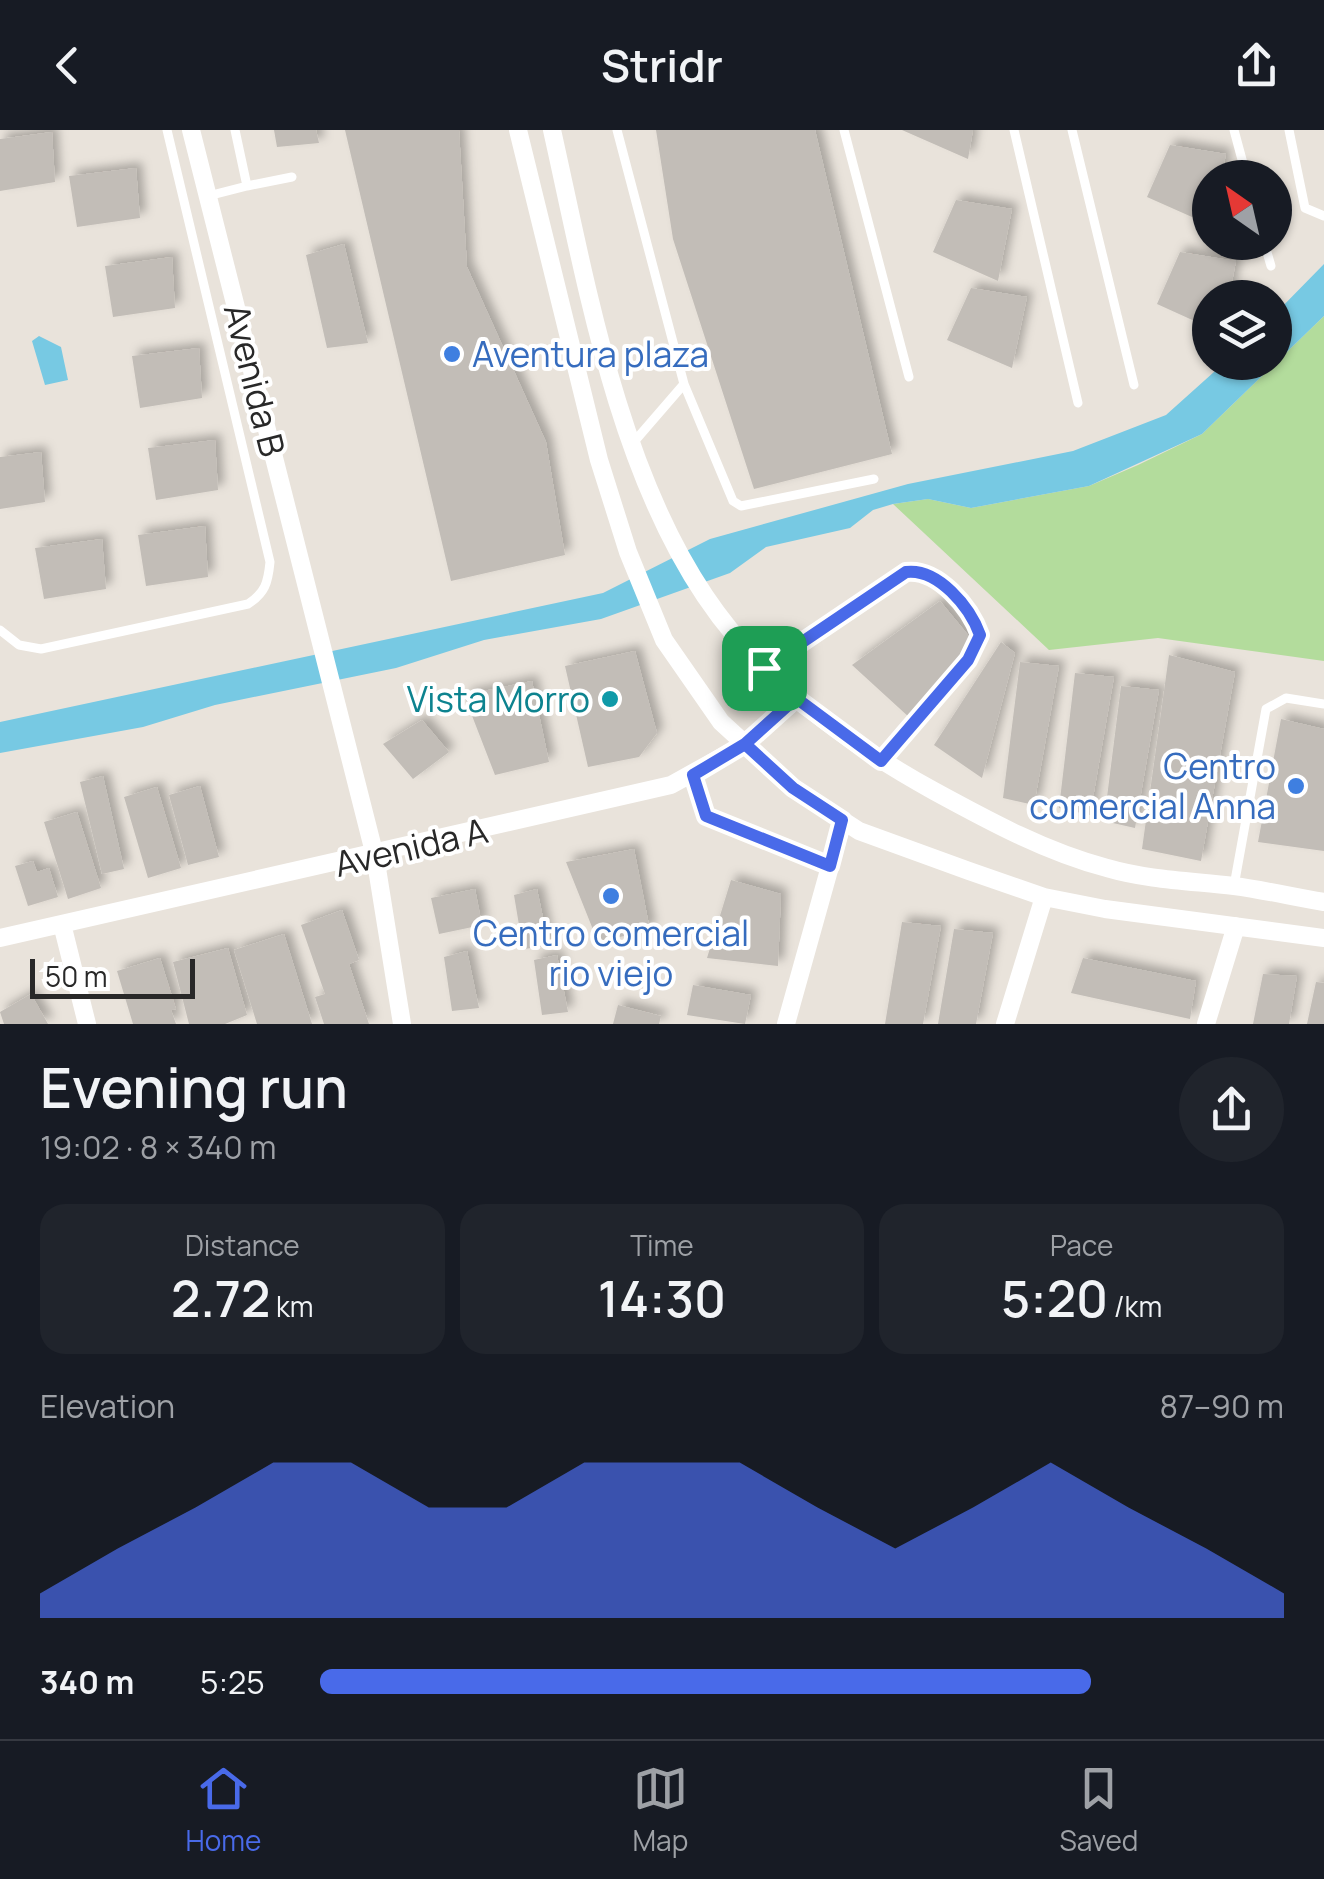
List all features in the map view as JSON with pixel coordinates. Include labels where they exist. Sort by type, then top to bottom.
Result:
[{"type":"street","name":"Avenida B","points":[[192,130],[375,856]]},
{"type":"street","points":[[518,130],[599,460],[628,552],[664,640],[721,722],[793,788],[859,831],[1044,897],[1324,938]]},
{"type":"street","points":[[552,130],[588,302],[632,443],[665,524],[707,599],[764,668],[796,698],[881,761],[990,821],[1075,857],[1173,881],[1234,886],[1324,902]]},
{"type":"street","name":"Avenida A","points":[[0,938],[375,856],[671,785],[745,744],[796,698]]},
{"type":"street","points":[[786,1024],[842,820]]},
{"type":"street","points":[[375,856],[402,1024]]},
{"type":"street","points":[[1004,1024],[1044,897]]},
{"type":"street","points":[[62,924],[87,1024]]},
{"type":"street","points":[[1206,1024],[1236,926]]},
{"type":"lane","points":[[0,630],[18,645],[41,649],[248,604],[262,595],[268,580],[270,562],[168,130]]},
{"type":"lane","points":[[234,130],[247,186]]},
{"type":"lane","points":[[617,130],[684,384],[733,501],[741,506],[874,479]]},
{"type":"lane","points":[[844,130],[909,376]]},
{"type":"lane","points":[[1014,130],[1078,403]]},
{"type":"lane","points":[[1072,130],[1134,384]]},
{"type":"lane","points":[[1234,130],[1242,160]]},
{"type":"lane","points":[[1290,130],[1305,208],[1316,216],[1324,216]]},
{"type":"lane","points":[[208,196],[292,176]]},
{"type":"lane","points":[[1269,260],[1271,266]]},
{"type":"lane","points":[[632,443],[684,384]]},
{"type":"lane","points":[[764,668],[906,572],[921,570],[932,575],[974,617],[978,645],[881,761]]},
{"type":"lane","points":[[1234,886],[1266,710],[1286,698],[1324,704]]},
{"type":"lane","points":[[693,775],[706,816],[830,866]]},
{"type":"green space","points":[[1324,316],[1324,661],[1158,638],[1049,650],[893,504],[928,499],[971,508],[1089,486],[1202,434],[1258,380],[1292,380],[1292,347]]},
{"type":"water","points":[[1324,264],[1324,316],[1292,347],[1292,297]]},
{"type":"water","points":[[39,336],[61,347],[68,380],[45,385],[32,341]]},
{"type":"water","points":[[1205,380],[1258,380],[1202,434],[1089,486],[971,508],[928,499],[893,504],[873,510],[850,528],[766,547],[730,573],[601,619],[484,640],[396,668],[215,705],[143,727],[0,753],[0,722],[603,593],[710,539],[908,484],[1073,451],[1166,415]]},
{"type":"building","points":[[274,130],[316,130],[319,143],[277,147]]},
{"type":"building","name":"Aventura plaza","points":[[345,130],[459,130],[467,267],[546,442],[565,555],[451,581]]},
{"type":"building","points":[[656,130],[815,130],[892,454],[754,489],[673,239]]},
{"type":"building","points":[[902,130],[973,130],[968,159]]},
{"type":"building","points":[[52,132],[55,182],[0,191],[0,139]]},
{"type":"building","points":[[1170,145],[1226,154],[1225,160],[1192,160],[1192,217],[1147,197]]},
{"type":"building","points":[[136,168],[140,218],[77,227],[69,176]]},
{"type":"building","points":[[956,200],[1012,209],[998,281],[933,252]]},
{"type":"building","points":[[344,244],[368,343],[327,348],[306,255]]},
{"type":"building","points":[[1180,252],[1192,254],[1192,260],[1236,261],[1232,280],[1192,280],[1192,320],[1157,304]]},
{"type":"building","points":[[172,257],[175,308],[113,317],[105,266]]},
{"type":"building","points":[[971,288],[1027,297],[1012,368],[947,340]]},
{"type":"building","points":[[199,348],[202,398],[140,408],[132,356]]},
{"type":"building","points":[[215,440],[218,490],[156,500],[148,448]]},
{"type":"building","points":[[41,452],[45,502],[0,509],[0,457]]},
{"type":"building","points":[[205,526],[208,577],[146,586],[138,535]]},
{"type":"building","points":[[102,539],[106,589],[44,599],[35,548]]},
{"type":"building","points":[[940,601],[973,641],[910,718],[852,665]]},
{"type":"building","points":[[1001,642],[1015,653],[982,778],[934,745]]},
{"type":"building","name":"Vista Morro","points":[[635,651],[657,733],[639,757],[588,767],[565,666]]},
{"type":"building","points":[[1169,655],[1235,672],[1201,861],[1142,849]]},
{"type":"building","points":[[1020,662],[1059,666],[1034,805],[1003,798]]},
{"type":"building","points":[[1075,673],[1114,677],[1090,815],[1059,808]]},
{"type":"building","points":[[532,681],[549,762],[495,775],[464,695]]},
{"type":"building","points":[[1121,686],[1159,690],[1135,828],[1104,821]]},
{"type":"building","name":"Centro comercial Anna","points":[[1281,719],[1324,729],[1324,851],[1258,842]]},
{"type":"building","points":[[422,720],[449,752],[413,779],[383,744]]},
{"type":"building","points":[[103,776],[124,869],[102,874],[80,782]]},
{"type":"building","points":[[200,786],[219,857],[188,865],[169,795]]},
{"type":"building","points":[[157,787],[181,868],[148,878],[124,797]]},
{"type":"building","points":[[77,812],[101,888],[68,899],[44,822]]},
{"type":"building","name":"Centro comercial rio viejo","points":[[634,849],[650,930],[598,942],[566,862]]},
{"type":"building","points":[[33,861],[37,872],[49,868],[58,897],[28,906],[15,866]]},
{"type":"building","points":[[731,880],[781,894],[778,966],[707,958]]},
{"type":"building","points":[[475,889],[482,925],[439,934],[431,898]]},
{"type":"building","points":[[537,889],[549,946],[523,949],[514,895]]},
{"type":"building","points":[[342,910],[359,960],[349,964],[369,1024],[324,1024],[315,997],[325,994],[301,925]]},
{"type":"building","points":[[902,922],[941,926],[923,1024],[885,1024]]},
{"type":"building","points":[[954,929],[993,933],[976,1024],[938,1024]]},
{"type":"building","points":[[284,934],[312,1024],[257,1024],[234,950]]},
{"type":"building","points":[[228,948],[247,1015],[225,1024],[189,1024],[173,962]]},
{"type":"building","points":[[467,951],[479,1008],[452,1011],[444,957]]},
{"type":"building","points":[[557,955],[568,1012],[542,1015],[534,960]]},
{"type":"building","points":[[160,958],[176,1009],[171,1010],[176,1024],[133,1024],[117,971]]},
{"type":"building","points":[[1083,958],[1196,981],[1190,1019],[1071,993]]},
{"type":"building","points":[[1263,974],[1297,976],[1289,1024],[1253,1024]]},
{"type":"building","points":[[1316,982],[1324,983],[1324,1024],[1307,1024]]},
{"type":"building","points":[[693,985],[751,995],[745,1024],[687,1015]]},
{"type":"building","points":[[31,994],[48,1024],[4,1024],[0,1012]]},
{"type":"building","points":[[618,1005],[661,1016],[659,1024],[613,1024]]},
{"type":"place","name":"Aventura plaza","points":[[452,354]]},
{"type":"place","name":"Vista Morro","points":[[610,699]]},
{"type":"place","name":"Centro comercial Anna","points":[[1296,786]]},
{"type":"place","name":"Centro comercial rio viejo","points":[[611,896]]},
{"type":"route","points":[[764,668],[796,698],[745,744],[693,775],[703,814],[830,866],[842,820],[793,788],[745,744],[796,698],[881,761],[968,660],[980,635],[974,617],[932,575],[921,570],[906,572],[764,668]]}]
